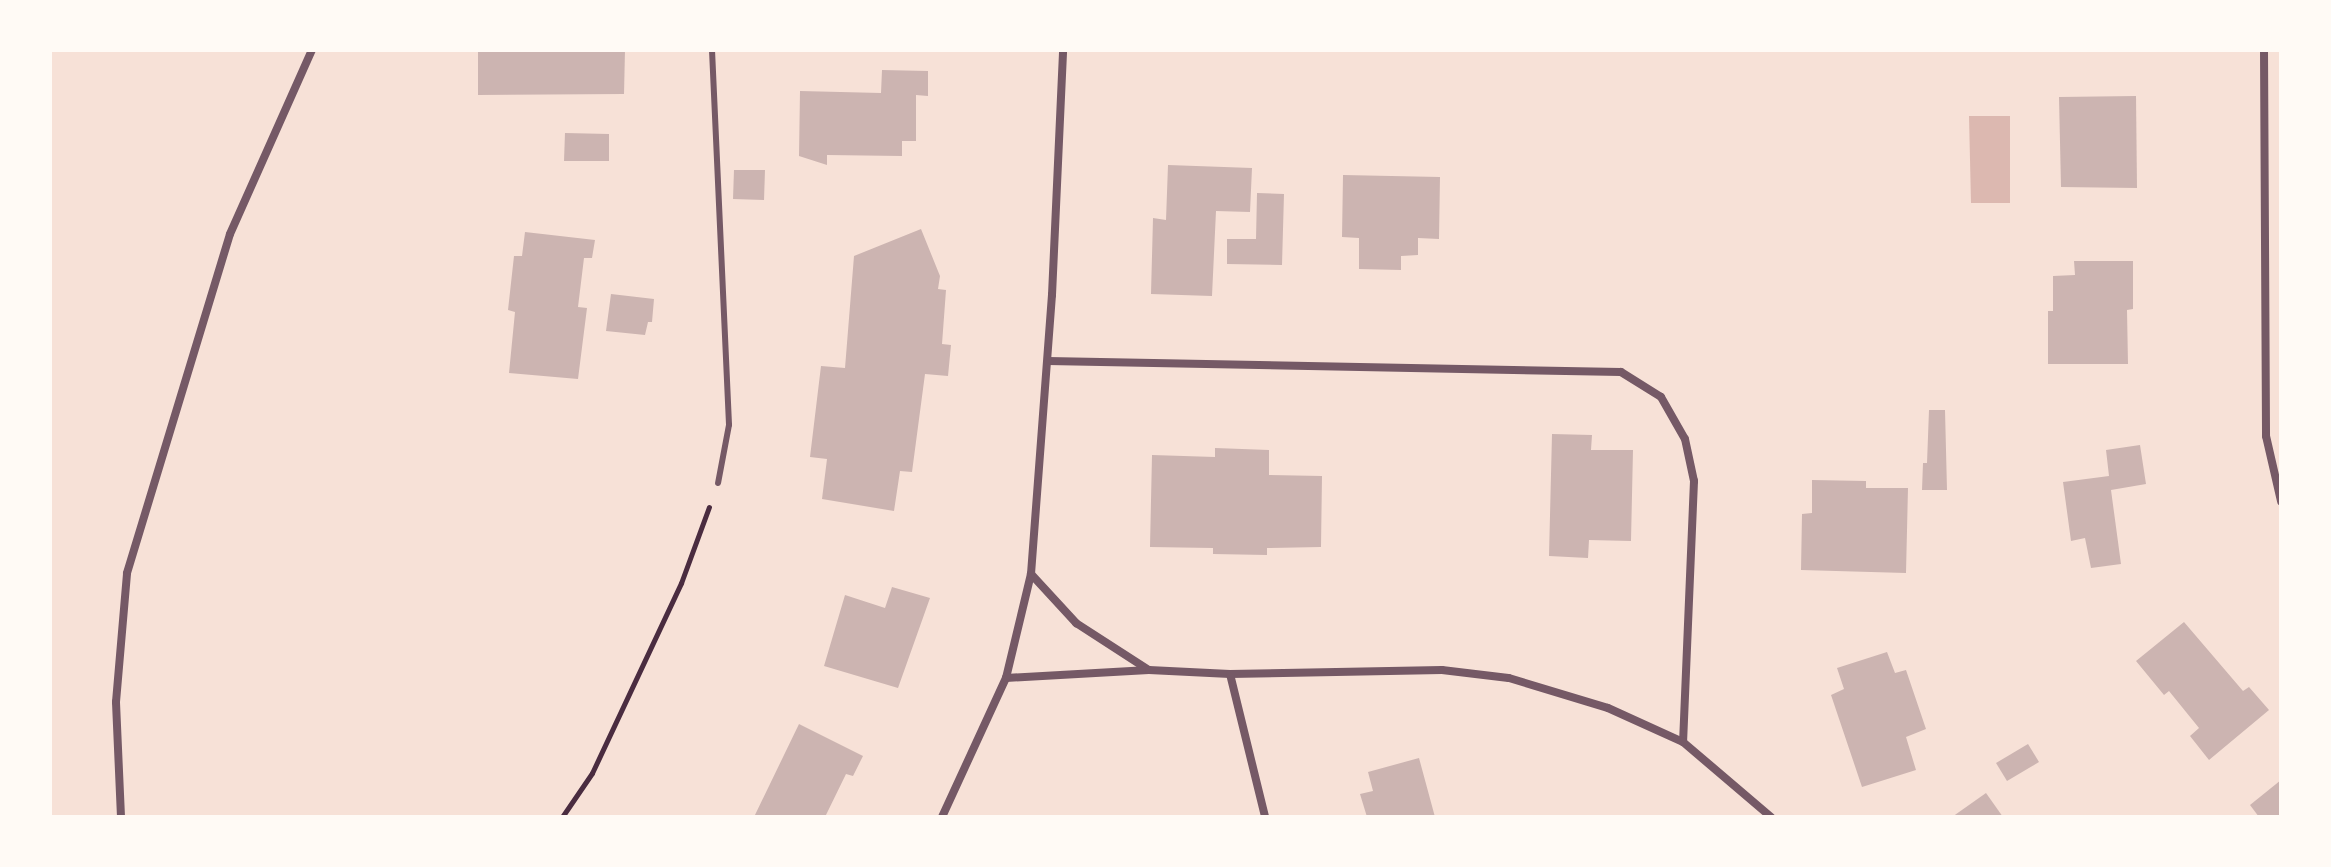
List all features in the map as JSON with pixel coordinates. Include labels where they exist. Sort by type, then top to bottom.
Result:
[{"type":"street","points":[[121,817],[116,702],[127,573],[230,234],[312,50]]},
{"type":"street","points":[[942,817],[1006,678],[1031,574],[1048,361],[1063,50]]},
{"type":"street","points":[[2264,50],[2266,436],[2281,501]]},
{"type":"street","points":[[1048,361],[1621,372],[1661,397],[1685,439],[1694,481],[1683,742]]},
{"type":"street","points":[[1031,574],[1076,623],[1149,670]]},
{"type":"street","points":[[1006,678],[1149,670],[1230,674],[1442,670],[1509,678],[1608,708],[1683,742],[1771,817]]},
{"type":"street","points":[[1230,674],[1265,817]]},
{"type":"lane","points":[[712,50],[729,425],[718,483]]},
{"type":"path","points":[[562,817],[592,773],[605,746],[681,583],[718,483]]},
{"type":"shaded area","points":[[1969,116],[2010,116],[2010,203],[1971,203]]},
{"type":"building","points":[[478,50],[625,50],[624,94],[478,95]]},
{"type":"building","points":[[882,70],[928,71],[928,96],[916,95],[916,141],[902,141],[902,156],[827,155],[827,165],[799,156],[800,91],[881,93]]},
{"type":"building","points":[[2136,96],[2137,188],[2061,187],[2059,97]]},
{"type":"building","points":[[565,133],[609,134],[609,161],[564,161]]},
{"type":"building","points":[[1168,165],[1252,168],[1250,212],[1216,211],[1212,296],[1151,294],[1153,218],[1166,220]]},
{"type":"building","points":[[734,170],[765,170],[764,200],[733,199]]},
{"type":"building","points":[[1343,175],[1440,177],[1439,239],[1418,238],[1418,255],[1401,256],[1401,270],[1359,269],[1359,238],[1342,237]]},
{"type":"building","points":[[1257,193],[1284,194],[1282,265],[1227,264],[1227,239],[1256,239]]},
{"type":"building","points":[[921,229],[940,276],[938,289],[946,290],[942,344],[951,345],[948,376],[925,374],[912,472],[900,471],[894,511],[822,499],[827,459],[810,457],[821,366],[845,368],[854,256]]},
{"type":"building","points":[[525,232],[595,240],[592,258],[584,258],[578,307],[587,308],[578,379],[509,373],[515,312],[508,310],[514,256],[522,256]]},
{"type":"building","points":[[2074,261],[2133,261],[2133,309],[2127,310],[2128,364],[2048,364],[2048,311],[2053,311],[2053,276],[2075,275]]},
{"type":"building","points":[[611,294],[654,299],[652,322],[648,322],[645,335],[606,331]]},
{"type":"building","points":[[1929,410],[1945,410],[1947,490],[1922,490],[1923,463],[1927,463]]},
{"type":"building","points":[[1552,434],[1592,435],[1591,450],[1633,450],[1631,541],[1589,540],[1588,558],[1549,556]]},
{"type":"building","points":[[2140,445],[2146,484],[2111,490],[2121,564],[2091,568],[2085,538],[2071,541],[2063,482],[2109,476],[2106,450]]},
{"type":"building","points":[[1215,448],[1269,450],[1269,475],[1322,476],[1321,547],[1267,548],[1267,555],[1213,554],[1213,548],[1150,547],[1152,455],[1215,457]]},
{"type":"building","points":[[1812,480],[1866,481],[1866,488],[1908,488],[1906,573],[1801,570],[1802,514],[1812,513]]},
{"type":"building","points":[[892,587],[930,598],[898,688],[824,666],[845,595],[885,608]]},
{"type":"building","points":[[2184,622],[2243,691],[2249,687],[2269,710],[2209,760],[2190,736],[2199,728],[2169,691],[2164,695],[2136,661]]},
{"type":"building","points":[[1887,652],[1895,673],[1906,670],[1926,729],[1906,737],[1916,770],[1862,787],[1831,695],[1844,689],[1837,668]]},
{"type":"building","points":[[799,724],[863,756],[853,776],[846,774],[825,817],[754,817]]},
{"type":"building","points":[[2028,744],[2039,762],[2007,781],[1996,763]]},
{"type":"building","points":[[1419,758],[1435,817],[1367,817],[1360,794],[1373,791],[1368,772]]},
{"type":"building","points":[[2281,780],[2281,817],[2259,817],[2250,805]]},
{"type":"building","points":[[1986,793],[2003,817],[1952,817]]}]
